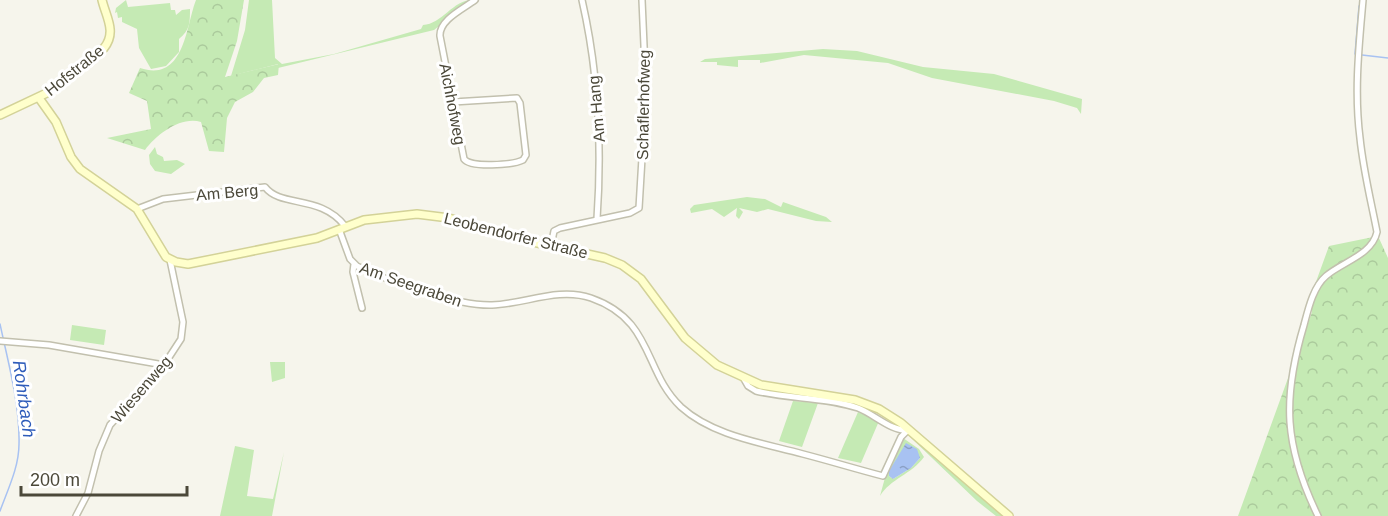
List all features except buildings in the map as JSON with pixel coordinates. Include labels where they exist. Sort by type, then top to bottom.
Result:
[{"type":"main road","name":"Hofstraße","points":[[0,115],[56,88],[107,45],[111,29],[102,0]]},
{"type":"main road","points":[[39,98],[51,114],[71,157],[80,169],[137,209],[155,242],[170,260]]},
{"type":"main road","name":"Leobendorfer Straße","points":[[170,260],[188,264],[317,238],[378,217],[430,214],[605,258],[627,268],[645,283],[690,344],[717,365],[744,379],[768,386],[855,400],[887,413],[1009,516]]},
{"type":"street","name":"Aichhofweg","points":[[453,102],[517,98],[520,103],[526,155],[524,160],[516,163],[467,163],[453,102],[440,31],[447,22],[475,0]]},
{"type":"street","name":"Am Hang","points":[[582,0],[590,38],[600,162],[597,219]]},
{"type":"street","name":"Schaflerhofweg","points":[[597,219],[637,210],[646,124],[642,0]]},
{"type":"street","points":[[1318,516],[1293,446],[1288,416],[1288,386],[1310,303],[1324,277],[1364,251],[1377,232],[1357,111],[1357,52],[1363,0]]},
{"type":"street","name":"Am Berg","points":[[137,209],[163,199],[265,188],[272,194],[327,209],[342,228]]},
{"type":"street","points":[[551,246],[558,228],[597,219]]},
{"type":"street","name":"Am Seegraben","points":[[342,228],[354,264],[388,278],[475,305],[508,304],[546,296],[578,294],[603,303],[625,318],[646,345],[671,396],[682,408],[719,430],[882,476],[901,437],[908,430]]},
{"type":"street","name":"Wiesenweg","points":[[76,516],[88,494],[99,451],[110,425],[164,365],[178,346],[183,333],[170,260]]},
{"type":"street","points":[[354,264],[353,272],[362,308]]},
{"type":"street","points":[[0,341],[49,345],[164,365]]},
{"type":"green space","points":[[126,0],[128,7],[170,3],[171,10],[175,10],[176,15],[182,10],[190,9],[189,26],[179,39],[179,52],[166,66],[151,69],[139,48],[137,29],[122,22],[122,17],[118,18],[117,12],[115,13],[116,8]]},
{"type":"green space","points":[[196,0],[244,0],[237,41],[225,77],[279,64],[278,75],[264,78],[253,92],[235,102],[227,118],[224,152],[209,151],[201,122],[193,121],[170,128],[145,150],[107,138],[151,129],[147,101],[129,93],[140,68],[155,70],[166,67],[175,60],[186,36]]},
{"type":"green space","points":[[249,0],[272,0],[275,58],[282,64],[334,54],[421,29],[423,25],[436,21],[459,4],[472,0],[434,30],[278,68],[278,64],[231,76],[245,30]]},
{"type":"green space","points":[[823,49],[857,51],[923,67],[994,74],[1082,99],[1081,114],[1077,108],[1054,101],[932,78],[888,63],[804,55],[760,63],[760,60],[738,60],[738,67],[717,65],[717,62],[700,62],[705,59]]},
{"type":"green space","points":[[155,147],[157,154],[163,157],[164,161],[177,160],[185,164],[171,174],[155,171],[150,164],[149,155]]},
{"type":"green space","points":[[747,197],[765,199],[781,207],[783,202],[826,217],[832,222],[816,221],[768,209],[757,212],[739,208],[743,212],[739,219],[736,216],[737,208],[724,217],[712,209],[691,213],[690,209],[694,205]]},
{"type":"green space","points":[[1378,236],[1388,258],[1388,516],[1238,516],[1312,312],[1309,301],[1329,246]]},
{"type":"green space","points":[[72,325],[106,330],[104,345],[70,340]]},
{"type":"green space","points":[[270,362],[285,362],[285,378],[272,382]]},
{"type":"green space","points":[[793,401],[818,403],[802,447],[779,441]]},
{"type":"green space","points":[[858,412],[879,421],[861,463],[838,458]]},
{"type":"green space","points":[[908,435],[911,435],[1005,516],[996,516],[977,501]]},
{"type":"green space","points":[[903,438],[919,449],[924,457],[913,468],[889,485],[880,496],[886,474]],"holes":[[[904,447],[920,458],[911,468],[893,479],[889,476]]]},
{"type":"green space","points":[[235,446],[254,450],[247,496],[273,499],[284,452],[272,516],[220,516]]},
{"type":"water","points":[[906,443],[917,449],[920,458],[911,468],[893,479],[889,476],[889,471]]},
{"type":"waterway","points":[[1355,54],[1359,6]]},
{"type":"waterway","points":[[1362,55],[1388,58]]},
{"type":"waterway","name":"Rohrbach","points":[[0,324],[16,398],[19,429],[19,453],[0,511]]}]
